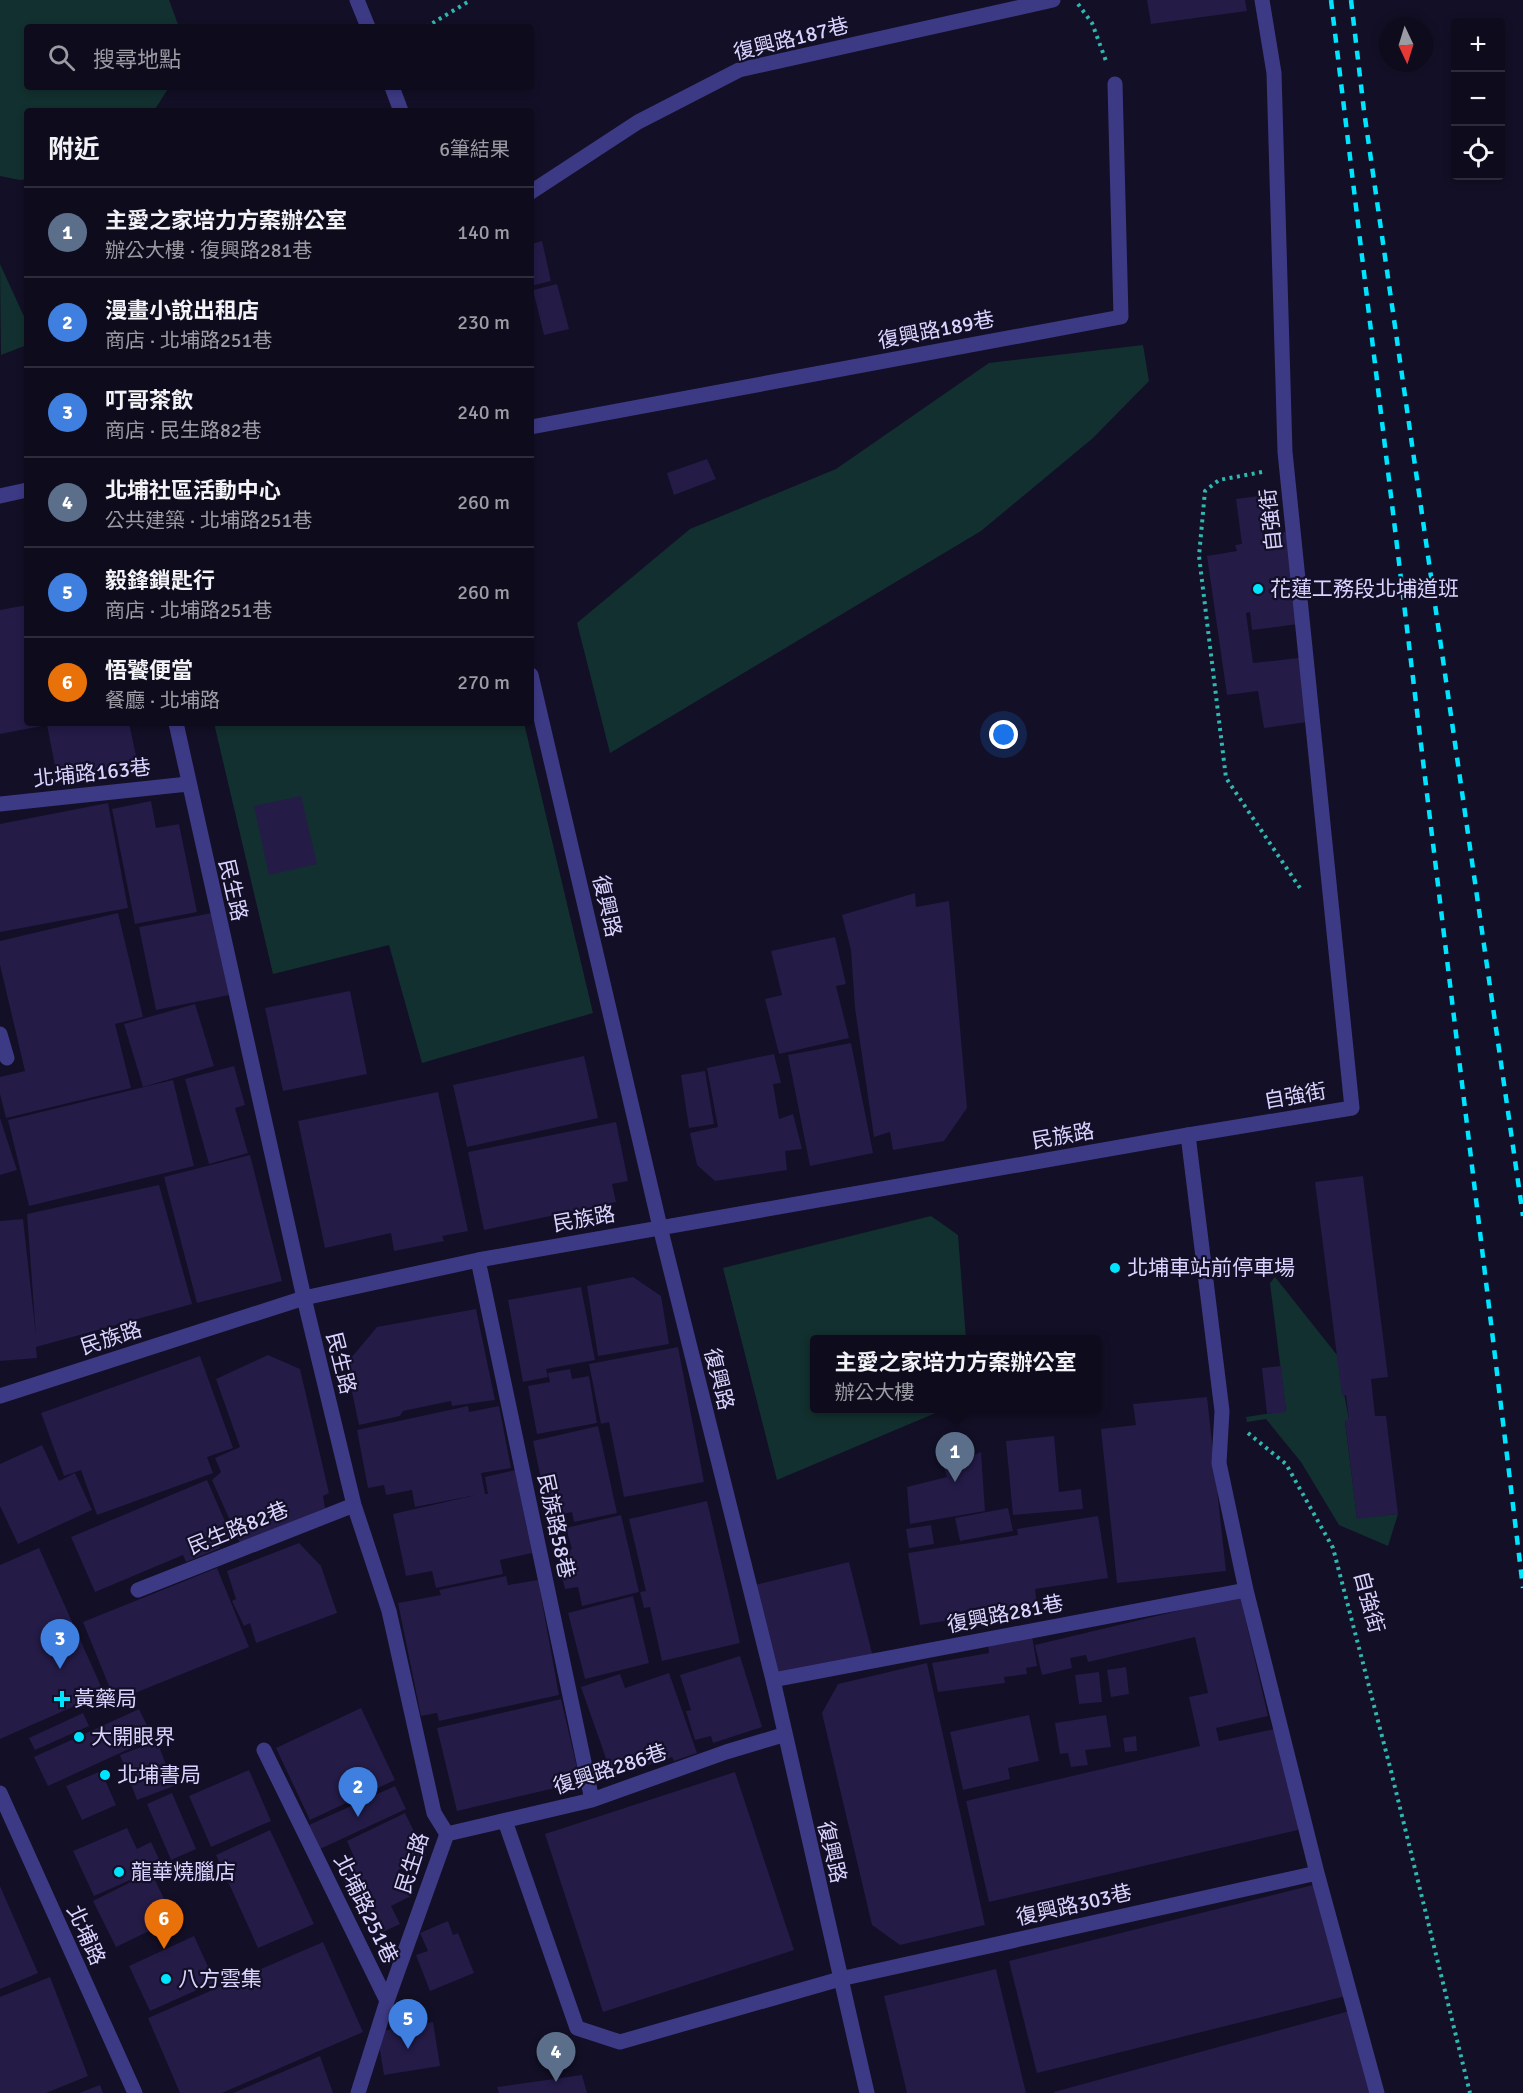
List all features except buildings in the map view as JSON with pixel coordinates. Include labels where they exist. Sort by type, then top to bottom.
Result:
[{"type":"street","points":[[357,0],[367,24]]},
{"type":"street","name":"復興路187巷","points":[[534,190],[638,122],[740,70],[1053,0]]},
{"type":"street","name":"自強街","points":[[1188,1136],[1352,1107],[1287,467],[1274,73],[1262,0]]},
{"type":"street","name":"復興路189巷","points":[[534,426],[1121,317],[1115,84]]},
{"type":"street","points":[[393,90],[400,108]]},
{"type":"street","points":[[0,496],[24,491]]},
{"type":"street","name":"復興路","points":[[534,688],[660,1227],[773,1680],[783,1736],[867,2093]]},
{"type":"street","name":"民生路","points":[[177,726],[304,1298],[354,1505],[389,1611],[434,1814],[447,1834],[387,2001]]},
{"type":"street","name":"北埔路163巷","points":[[0,804],[188,784]]},
{"type":"street","points":[[0,1034],[7,1058]]},
{"type":"street","points":[[1188,1136],[1222,1411],[1219,1463],[1245,1590],[1317,1873],[1377,2093]]},
{"type":"street","name":"民族路","points":[[0,1396],[304,1298],[478,1260],[1188,1136]]},
{"type":"street","name":"民族路58巷","points":[[478,1260],[592,1800]]},
{"type":"street","name":"民生路82巷","points":[[138,1590],[354,1505]]},
{"type":"street","name":"復興路281巷","points":[[773,1680],[1245,1590]]},
{"type":"street","name":"復興路286巷","points":[[447,1834],[592,1800],[726,1752],[783,1736]]},
{"type":"street","name":"北埔路251巷","points":[[264,1750],[387,2001]]},
{"type":"street","name":"北埔路","points":[[0,1793],[135,2093]]},
{"type":"street","name":"復興路303巷","points":[[505,1821],[577,2028],[620,2042],[840,1979],[1317,1873]]},
{"type":"street","points":[[358,2093],[387,2001]]},
{"type":"path","points":[[431,24],[471,0]]},
{"type":"path","points":[[1075,0],[1092,23],[1115,84]]},
{"type":"path","points":[[1287,467],[1219,480],[1205,491],[1199,556],[1226,778],[1303,892]]},
{"type":"path","name":"自強街","points":[[1222,1411],[1286,1464],[1333,1548],[1390,1767],[1470,2093]]},
{"type":"green space","points":[[0,0],[169,0],[178,24],[24,24],[24,90],[167,90],[156,108],[24,108],[24,179],[0,176]]},
{"type":"green space","points":[[0,264],[24,316],[24,346],[1,355]]},
{"type":"green space","points":[[1143,345],[1149,381],[1093,438],[981,531],[610,753],[577,623],[690,529],[836,469],[989,363]]},
{"type":"green space","points":[[215,726],[525,726],[593,1013],[422,1063],[389,945],[273,974]]},
{"type":"green space","points":[[931,1216],[958,1235],[966,1335],[810,1335],[810,1413],[936,1413],[777,1480],[723,1268]]},
{"type":"green space","points":[[1275,1277],[1337,1355],[1349,1420],[1345,1421],[1357,1518],[1398,1514],[1388,1546],[1339,1525],[1301,1462],[1266,1419],[1247,1422],[1246,1417],[1286,1411],[1270,1283]]},
{"type":"railway","points":[[1331,0],[1523,1588]]},
{"type":"railway","points":[[1351,0],[1364,111],[1523,1216]]},
{"type":"place","name":"花蓮工務段北埔道班","points":[[1258,589]]},
{"type":"place","name":"北埔車站前停車場","points":[[1115,1268]]},
{"type":"place","name":"主愛之家培力方案辦公室","points":[[955,1482]]},
{"type":"place","name":"叮哥茶飲","points":[[60,1669]]},
{"type":"place","name":"黃藥局","points":[[62,1699]]},
{"type":"place","name":"大開眼界","points":[[79,1737]]},
{"type":"place","name":"北埔書局","points":[[105,1775]]},
{"type":"place","name":"漫畫小說出租店","points":[[358,1817]]},
{"type":"place","name":"龍華燒臘店","points":[[119,1872]]},
{"type":"place","name":"悟饕便當","points":[[164,1949]]},
{"type":"place","name":"八方雲集","points":[[166,1979]]},
{"type":"place","name":"毅鋒鎖匙行","points":[[408,2049]]},
{"type":"place","name":"北埔社區活動中心","points":[[556,2082]]}]
